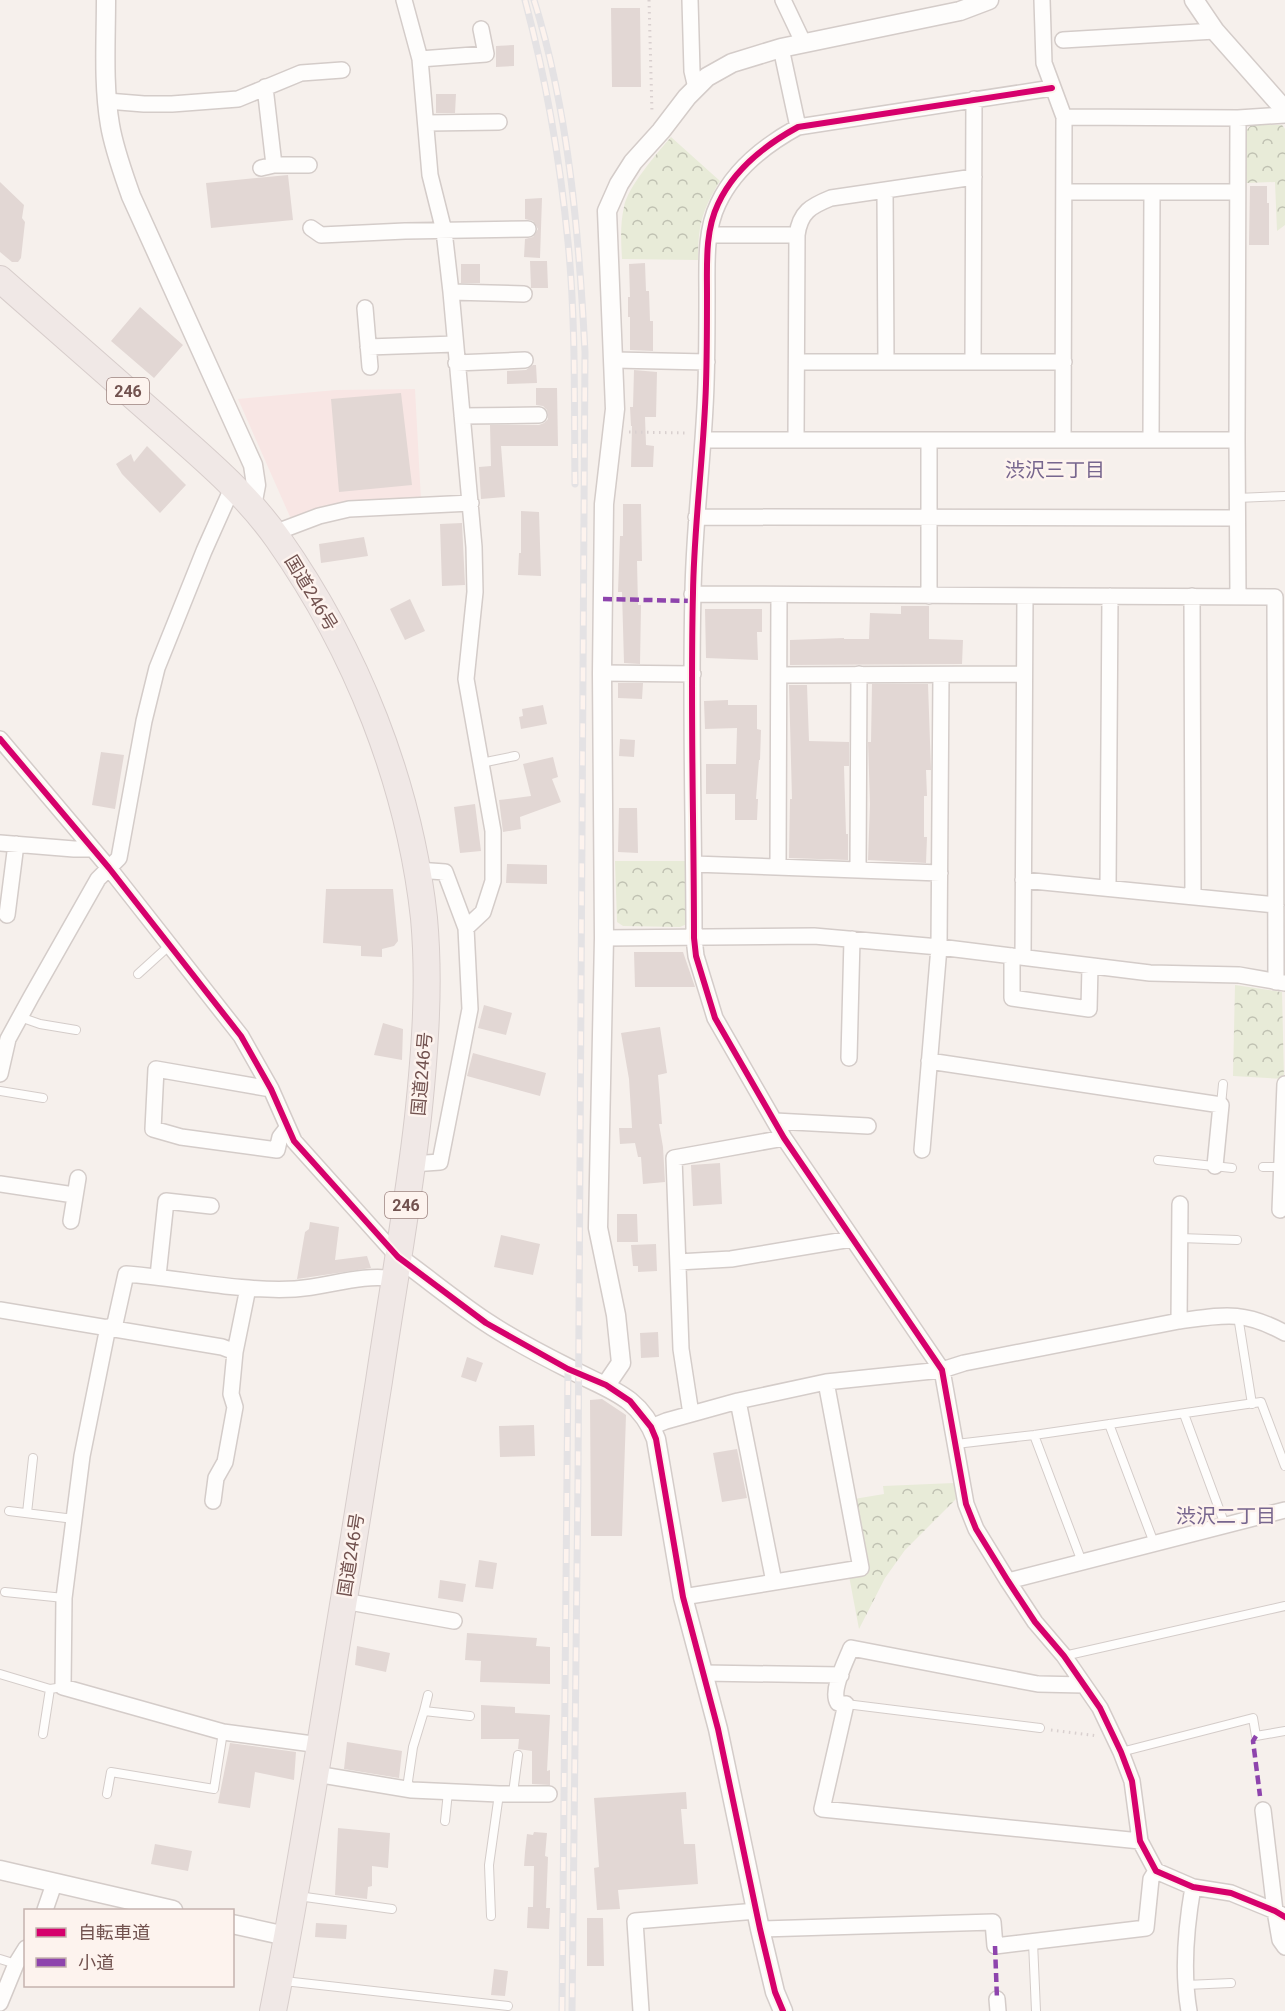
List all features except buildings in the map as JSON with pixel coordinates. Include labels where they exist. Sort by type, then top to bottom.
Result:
[{"type":"highway","name":"国道246号","points":[[0,279],[233,486],[274,533],[324,612],[356,675],[390,759],[417,870],[424,920],[427,987],[425,1052],[412,1164],[316,1774],[273,2011]]},
{"type":"street","points":[[106,0],[107,101],[110,126],[119,163],[131,196],[253,465],[256,485],[252,506]]},
{"type":"street","points":[[404,0],[420,59],[430,175],[444,231],[451,292],[471,504],[475,592],[466,679],[493,831],[493,881],[483,912],[466,928]]},
{"type":"street","points":[[690,0],[692,71],[696,88]]},
{"type":"street","points":[[783,0],[803,42]]},
{"type":"street","points":[[606,1385],[621,1363],[614,1305],[598,1228],[604,938],[602,673],[604,504],[615,409],[615,360],[607,211],[619,184],[633,162],[707,77],[732,63],[803,42],[960,11],[989,0]]},
{"type":"street","points":[[1041,0],[1044,63],[1064,117],[1063,440]]},
{"type":"street","points":[[1194,0],[1215,31],[1285,110]]},
{"type":"street","points":[[420,59],[486,54],[481,29]]},
{"type":"street","points":[[1063,40],[1215,31]]},
{"type":"street","points":[[781,48],[798,127]]},
{"type":"street","points":[[107,101],[172,104],[238,99],[301,73],[342,70]]},
{"type":"street","points":[[265,87],[267,166],[309,165]]},
{"type":"street","points":[[1052,88],[798,127],[763,148],[731,181],[717,205],[709,235],[707,362],[700,437],[693,594],[694,938],[696,956],[715,1018],[783,1138],[942,1370],[966,1504],[976,1529],[1035,1622],[1064,1656],[1100,1708],[1132,1781],[1140,1841],[1156,1871],[1192,1887],[1231,1893],[1280,1914]]},
{"type":"street","points":[[973,362],[974,99]]},
{"type":"street","points":[[1064,117],[1238,118],[1285,115]]},
{"type":"street","points":[[1238,118],[1238,596]]},
{"type":"street","points":[[427,123],[499,122]]},
{"type":"street","points":[[796,440],[797,235],[799,222],[806,212],[831,198],[974,177]]},
{"type":"street","points":[[885,191],[886,362]]},
{"type":"street","points":[[1065,192],[1237,192]]},
{"type":"street","points":[[1151,440],[1152,192]]},
{"type":"street","points":[[310,228],[321,235],[528,229]]},
{"type":"street","points":[[709,235],[797,235]]},
{"type":"street","points":[[451,292],[524,294]]},
{"type":"street","points":[[365,308],[369,367]]},
{"type":"street","points":[[368,347],[455,344]]},
{"type":"street","points":[[456,363],[525,360]]},
{"type":"street","points":[[615,360],[707,362]]},
{"type":"street","points":[[797,362],[1064,362]]},
{"type":"street","points":[[462,416],[539,415]]},
{"type":"street","points":[[700,437],[796,440],[1237,440]]},
{"type":"street","points":[[929,440],[929,596]]},
{"type":"street","points":[[0,1074],[8,1038],[98,879],[119,858],[144,721],[157,668],[233,486]]},
{"type":"street","points":[[274,533],[319,516],[348,509],[471,504]]},
{"type":"street","points":[[696,517],[1237,519]]},
{"type":"street","points":[[604,938],[814,936],[939,947],[1150,973],[1239,975],[1281,982],[1276,905],[1280,724],[1275,597],[693,594]]},
{"type":"street","points":[[778,867],[779,595]]},
{"type":"street","points":[[1025,596],[1023,880],[1012,998],[1089,1009],[1090,966]]},
{"type":"street","points":[[1108,888],[1110,596]]},
{"type":"street","points":[[1192,596],[1193,896]]},
{"type":"street","points":[[602,673],[693,674]]},
{"type":"street","points":[[858,870],[859,674]]},
{"type":"street","points":[[779,675],[1024,674]]},
{"type":"street","points":[[922,1150],[939,947],[941,675]]},
{"type":"street","points":[[0,739],[109,868],[241,1036],[271,1089],[294,1141],[396,1268],[486,1323],[568,1369],[606,1385],[630,1401],[651,1427],[656,1439],[683,1597],[718,1729],[775,1992],[783,2011]]},
{"type":"street","points":[[0,843],[92,849]]},
{"type":"street","points":[[7,915],[16,844]]},
{"type":"street","points":[[694,864],[940,873]]},
{"type":"street","points":[[412,1164],[440,1162],[470,1010],[466,928],[445,872],[417,870]]},
{"type":"street","points":[[1023,880],[1276,905]]},
{"type":"street","points":[[849,1059],[852,939]]},
{"type":"street","points":[[929,1061],[1221,1105],[1215,1166]]},
{"type":"street","points":[[271,1089],[156,1069],[153,1129],[181,1137],[277,1150],[280,1137],[287,1128]]},
{"type":"street","points":[[1280,1210],[1285,1084]]},
{"type":"street","points":[[775,1122],[868,1126]]},
{"type":"street","points":[[691,1414],[681,1349],[674,1158],[783,1138]]},
{"type":"street","points":[[71,1221],[78,1178]]},
{"type":"street","points":[[0,1184],[74,1196]]},
{"type":"street","points":[[158,1276],[166,1195],[211,1206]]},
{"type":"street","points":[[1179,1321],[1180,1204]]},
{"type":"street","points":[[678,1262],[731,1259],[851,1239]]},
{"type":"street","points":[[320,1745],[224,1732],[57,1688],[64,1598],[81,1456],[111,1327],[126,1274],[248,1288],[295,1289],[380,1276],[396,1268]]},
{"type":"street","points":[[213,1501],[216,1478],[225,1462],[235,1407],[231,1394],[235,1352],[248,1288]]},
{"type":"street","points":[[0,1310],[111,1327],[222,1347],[235,1352]]},
{"type":"street","points":[[651,1427],[738,1401],[826,1382],[942,1370],[964,1363],[1179,1321],[1248,1317],[1267,1323],[1285,1333]]},
{"type":"street","points":[[683,1597],[861,1568],[826,1382]]},
{"type":"street","points":[[738,1401],[774,1582]]},
{"type":"street","points":[[1008,1581],[1285,1510]]},
{"type":"street","points":[[344,1601],[454,1621]]},
{"type":"street","points":[[1084,1685],[1038,1684],[851,1648],[835,1698],[838,1703],[846,1704],[822,1809],[1140,1841]]},
{"type":"street","points":[[703,1673],[841,1675]]},
{"type":"street","points":[[316,1774],[448,1792],[549,1794]]},
{"type":"street","points":[[1263,1810],[1280,1914],[1281,1940],[1285,1947]]},
{"type":"street","points":[[0,1870],[164,1909]]},
{"type":"street","points":[[641,2011],[635,1921],[993,1922],[995,1946],[1146,1928],[1151,1879],[1156,1871]]},
{"type":"street","points":[[46,1909],[54,1884]]},
{"type":"street","points":[[1189,2011],[1186,1985],[1188,1915],[1192,1887]]},
{"type":"street","points":[[234,1924],[286,1936]]},
{"type":"street","points":[[0,2003],[16,1964],[24,1951]]},
{"type":"lane","points":[[1237,498],[1285,496]]},
{"type":"lane","points":[[481,763],[514,756]]},
{"type":"lane","points":[[138,974],[170,945]]},
{"type":"lane","points":[[21,1017],[40,1024],[76,1030]]},
{"type":"lane","points":[[1221,1105],[1223,1084]]},
{"type":"lane","points":[[0,1091],[43,1098]]},
{"type":"lane","points":[[1158,1160],[1232,1168]]},
{"type":"lane","points":[[1263,1167],[1281,1167]]},
{"type":"lane","points":[[1180,1238],[1237,1240]]},
{"type":"lane","points":[[1238,1316],[1252,1404]]},
{"type":"lane","points":[[956,1444],[1261,1402],[1285,1466]]},
{"type":"lane","points":[[1184,1414],[1225,1525]]},
{"type":"lane","points":[[1109,1424],[1154,1543]]},
{"type":"lane","points":[[1034,1435],[1082,1562]]},
{"type":"lane","points":[[27,1513],[33,1458]]},
{"type":"lane","points":[[9,1511],[74,1519]]},
{"type":"lane","points":[[5,1592],[64,1598]]},
{"type":"lane","points":[[1064,1656],[1285,1606]]},
{"type":"lane","points":[[0,1674],[57,1688],[42,1734]]},
{"type":"lane","points":[[407,1788],[413,1747],[428,1695]]},
{"type":"lane","points":[[846,1704],[1040,1728]]},
{"type":"lane","points":[[424,1711],[470,1716]]},
{"type":"lane","points":[[1118,1745],[1253,1718],[1256,1736],[1285,1731]]},
{"type":"lane","points":[[107,1794],[111,1772],[213,1789],[224,1732]]},
{"type":"lane","points":[[491,1916],[489,1864],[518,1755]]},
{"type":"lane","points":[[445,1821],[448,1792]]},
{"type":"lane","points":[[294,1896],[392,1909]]},
{"type":"lane","points":[[1033,1942],[1036,2011]]},
{"type":"lane","points":[[0,1959],[16,1964]]},
{"type":"lane","points":[[279,1980],[481,2007],[508,2006]]},
{"type":"lane","points":[[1186,1985],[1231,1983]]},
{"type":"path","points":[[649,0],[652,114],[661,131]]},
{"type":"path","points":[[612,432],[700,437]]},
{"type":"path","points":[[1040,1728],[1118,1745]]},
{"type":"shaded area","points":[[415,389],[421,500],[291,519],[238,399],[336,390]]},
{"type":"green space","points":[[1251,125],[1282,125],[1285,129],[1285,225],[1277,231],[1275,182],[1246,183],[1246,131]]},
{"type":"green space","points":[[671,137],[720,181],[702,219],[698,260],[622,259],[621,226],[626,199],[643,171]]},
{"type":"green space","points":[[615,861],[687,861],[687,924],[680,927],[623,926],[617,922]]},
{"type":"green space","points":[[1235,985],[1282,992],[1284,1079],[1233,1076]]},
{"type":"green space","points":[[954,1483],[956,1499],[905,1550],[885,1578],[859,1629],[849,1576],[867,1572],[854,1499],[884,1494],[883,1486]]},
{"type":"railway","points":[[525,0],[551,120],[568,242],[573,333],[575,484]]},
{"type":"railway","points":[[534,0],[556,86],[564,130],[575,219],[585,352],[578,1478],[572,2011]]},
{"type":"railway","points":[[562,2011],[568,1369]]},
{"type":"marked path","points":[[603,599],[693,601]]},
{"type":"marked path","points":[[1256,1736],[1253,1741],[1260,1796]]},
{"type":"marked path","points":[[995,1946],[997,1999]]},
{"type":"cycle path","points":[[1052,88],[798,127],[752,159],[733,180],[718,204],[711,225],[708,248],[705,410],[694,567],[692,722],[696,956],[715,1018],[784,1138],[942,1370],[966,1504],[976,1529],[1035,1622],[1064,1656],[1100,1708],[1132,1781],[1140,1841],[1156,1871],[1193,1887],[1231,1893],[1285,1917]]},
{"type":"cycle path","points":[[0,739],[109,868],[241,1036],[271,1089],[294,1141],[398,1257],[486,1323],[568,1369],[606,1385],[630,1401],[651,1427],[656,1439],[683,1597],[718,1729],[775,1992],[783,2011]]},
{"type":"district","name":"渋沢三丁目","points":[[1055,470]]},
{"type":"district","name":"渋沢二丁目","points":[[1226,1516]]}]
